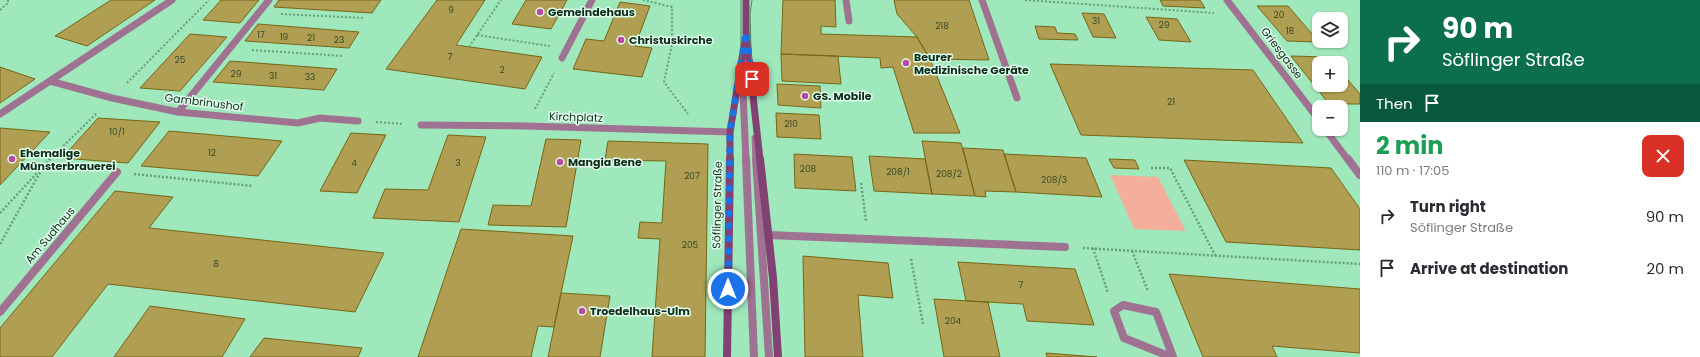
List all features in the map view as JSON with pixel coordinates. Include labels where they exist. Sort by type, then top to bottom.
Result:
[{"type":"street","points":[[0,114],[172,0]]},
{"type":"street","points":[[178,112],[269,0]]},
{"type":"street","points":[[562,58],[592,0]]},
{"type":"street","name":"Söflinger Straße","points":[[746,0],[746,32],[768,235],[778,357]]},
{"type":"street","points":[[846,0],[849,21]]},
{"type":"street","points":[[982,0],[1017,98]]},
{"type":"street","name":"Griesgasse","points":[[1227,0],[1312,111]]},
{"type":"street","name":"Söflinger Straße","points":[[727,357],[730,132],[746,32]]},
{"type":"street","points":[[741,60],[754,357]]},
{"type":"street","points":[[752,79],[769,357]]},
{"type":"street","name":"Gambrinushof","points":[[50,81],[112,98],[178,112],[298,124],[320,118],[358,121]]},
{"type":"street","name":"Kirchplatz","points":[[421,125],[526,126],[730,132]]},
{"type":"street","points":[[1330,136],[1360,175]]},
{"type":"street","name":"Am Sudhaus","points":[[0,312],[117,172]]},
{"type":"street","points":[[768,235],[1065,247]]},
{"type":"street","points":[[1123,304],[1156,312],[1172,357],[1124,338],[1114,311],[1123,304]]},
{"type":"path","points":[[0,10],[8,3],[8,0]]},
{"type":"path","points":[[0,213],[44,166],[209,0]]},
{"type":"path","points":[[469,47],[501,0]]},
{"type":"path","points":[[643,0],[672,7],[672,44],[664,82],[701,132]]},
{"type":"path","points":[[1025,0],[1239,14]]},
{"type":"path","points":[[259,13],[364,18]]},
{"type":"path","points":[[477,35],[567,48]]},
{"type":"path","points":[[229,49],[343,56]]},
{"type":"path","points":[[526,126],[562,58]]},
{"type":"path","points":[[358,121],[421,125]]},
{"type":"path","points":[[44,166],[253,186]]},
{"type":"path","points":[[0,244],[44,166]]},
{"type":"path","points":[[1151,168],[1170,168],[1215,255]]},
{"type":"path","points":[[861,183],[869,239]]},
{"type":"path","points":[[908,240],[923,324]]},
{"type":"path","points":[[1065,247],[1360,264]]},
{"type":"path","points":[[1093,248],[1114,311]]},
{"type":"path","points":[[1132,251],[1156,312]]},
{"type":"shaded area","points":[[1110,175],[1158,177],[1186,231],[1134,229]]},
{"type":"building","points":[[111,0],[155,0],[87,46],[55,36]]},
{"type":"building","points":[[221,0],[259,0],[240,23],[203,20]]},
{"type":"building","points":[[279,0],[381,0],[372,13],[274,7]]},
{"type":"building","points":[[437,0],[485,0],[456,45],[542,57],[525,89],[386,69]]},
{"type":"building","name":"Gemeindehaus","points":[[526,0],[567,0],[551,29],[512,24]]},
{"type":"building","name":"Beurer Medizinische Geräte","points":[[783,0],[835,0],[836,27],[821,26],[821,34],[917,37],[930,59],[960,133],[914,133],[893,67],[881,68],[880,58],[781,54]]},
{"type":"building","points":[[894,0],[969,0],[989,60],[930,59],[917,37],[897,14]]},
{"type":"building","points":[[1160,0],[1200,0],[1205,8],[1163,6]]},
{"type":"building","name":"Christuskirche","points":[[620,2],[650,6],[635,46],[652,48],[642,77],[573,69],[586,39],[604,41]]},
{"type":"building","points":[[1257,6],[1288,6],[1312,34],[1312,42],[1287,41]]},
{"type":"building","points":[[1082,13],[1104,14],[1116,38],[1093,37]]},
{"type":"building","points":[[1146,17],[1177,19],[1191,42],[1159,40]]},
{"type":"building","points":[[258,24],[359,32],[349,48],[245,41]]},
{"type":"building","points":[[1035,26],[1055,27],[1057,33],[1075,34],[1078,40],[1039,39]]},
{"type":"building","points":[[190,34],[227,37],[180,91],[140,88]]},
{"type":"building","points":[[781,54],[838,56],[841,84],[782,81]]},
{"type":"building","points":[[1291,56],[1312,57],[1312,83]]},
{"type":"building","points":[[230,61],[337,69],[324,90],[213,82]]},
{"type":"building","points":[[1050,64],[1253,70],[1303,143],[1081,135]]},
{"type":"building","points":[[0,67],[35,79],[0,103]]},
{"type":"building","points":[[1348,80],[1360,94],[1360,104],[1348,104],[1348,100],[1326,100],[1320,92],[1348,92]]},
{"type":"building","points":[[777,84],[820,86],[821,108],[778,105]]},
{"type":"building","points":[[776,113],[819,115],[821,139],[777,137]]},
{"type":"building","points":[[98,118],[160,122],[128,163],[62,158]]},
{"type":"building","name":"Ehemalige Münsterbrauerei","points":[[0,128],[50,132],[0,185]]},
{"type":"building","points":[[169,131],[282,141],[258,176],[141,166]]},
{"type":"building","points":[[351,133],[386,135],[357,193],[320,191]]},
{"type":"building","points":[[448,135],[486,137],[459,222],[373,218],[385,189],[428,190]]},
{"type":"building","points":[[546,139],[581,140],[566,227],[488,225],[493,205],[531,206]]},
{"type":"building","points":[[608,141],[708,144],[705,357],[652,357],[660,239],[638,238],[640,222],[662,223],[666,161],[605,160]]},
{"type":"building","points":[[922,141],[961,143],[975,196],[932,194]]},
{"type":"building","points":[[963,148],[1003,150],[1016,192],[985,191],[986,197],[975,196]]},
{"type":"building","points":[[794,154],[852,157],[856,191],[795,188]]},
{"type":"building","points":[[1004,154],[1086,158],[1102,197],[1016,192]]},
{"type":"building","points":[[869,156],[925,159],[932,194],[874,191]]},
{"type":"building","points":[[1109,159],[1135,160],[1139,169],[1114,168]]},
{"type":"building","points":[[1184,160],[1331,168],[1360,209],[1360,250],[1226,242]]},
{"type":"building","points":[[115,191],[173,197],[149,228],[384,253],[355,312],[108,284],[52,357],[0,357],[0,328]]},
{"type":"building","points":[[461,229],[573,236],[554,327],[538,326],[531,357],[418,357]]},
{"type":"building","points":[[803,256],[888,263],[893,298],[858,295],[863,357],[805,357]]},
{"type":"building","points":[[958,262],[1075,269],[1094,325],[1027,321],[1023,304],[966,301]]},
{"type":"building","points":[[1169,274],[1360,289],[1360,353],[1272,346],[1277,357],[1203,357]]},
{"type":"building","name":"Troedelhaus-Ulm","points":[[561,293],[610,296],[600,357],[548,357]]},
{"type":"building","points":[[934,299],[988,302],[1000,357],[944,357]]},
{"type":"building","points":[[150,306],[245,319],[222,357],[114,357]]},
{"type":"building","points":[[264,338],[362,348],[358,357],[250,357]]},
{"type":"building","points":[[1046,353],[1097,357],[1047,357]]},
{"type":"tram line","points":[[741,0],[741,60]]},
{"type":"tram line","points":[[752,0],[750,14],[752,79]]},
{"type":"place","name":"Gemeindehaus","points":[[540,12]]},
{"type":"place","name":"Christuskirche","points":[[621,40]]},
{"type":"place","name":"Beurer Medizinische Geräte","points":[[906,63]]},
{"type":"place","name":"GS. Mobile","points":[[805,96]]},
{"type":"place","name":"Ehemalige Münsterbrauerei","points":[[12,159]]},
{"type":"place","name":"Mangia Bene","points":[[560,162]]},
{"type":"place","name":"Troedelhaus-Ulm","points":[[582,311]]},
{"type":"route","points":[[728,289],[730,132],[746,32],[752,79]]}]
